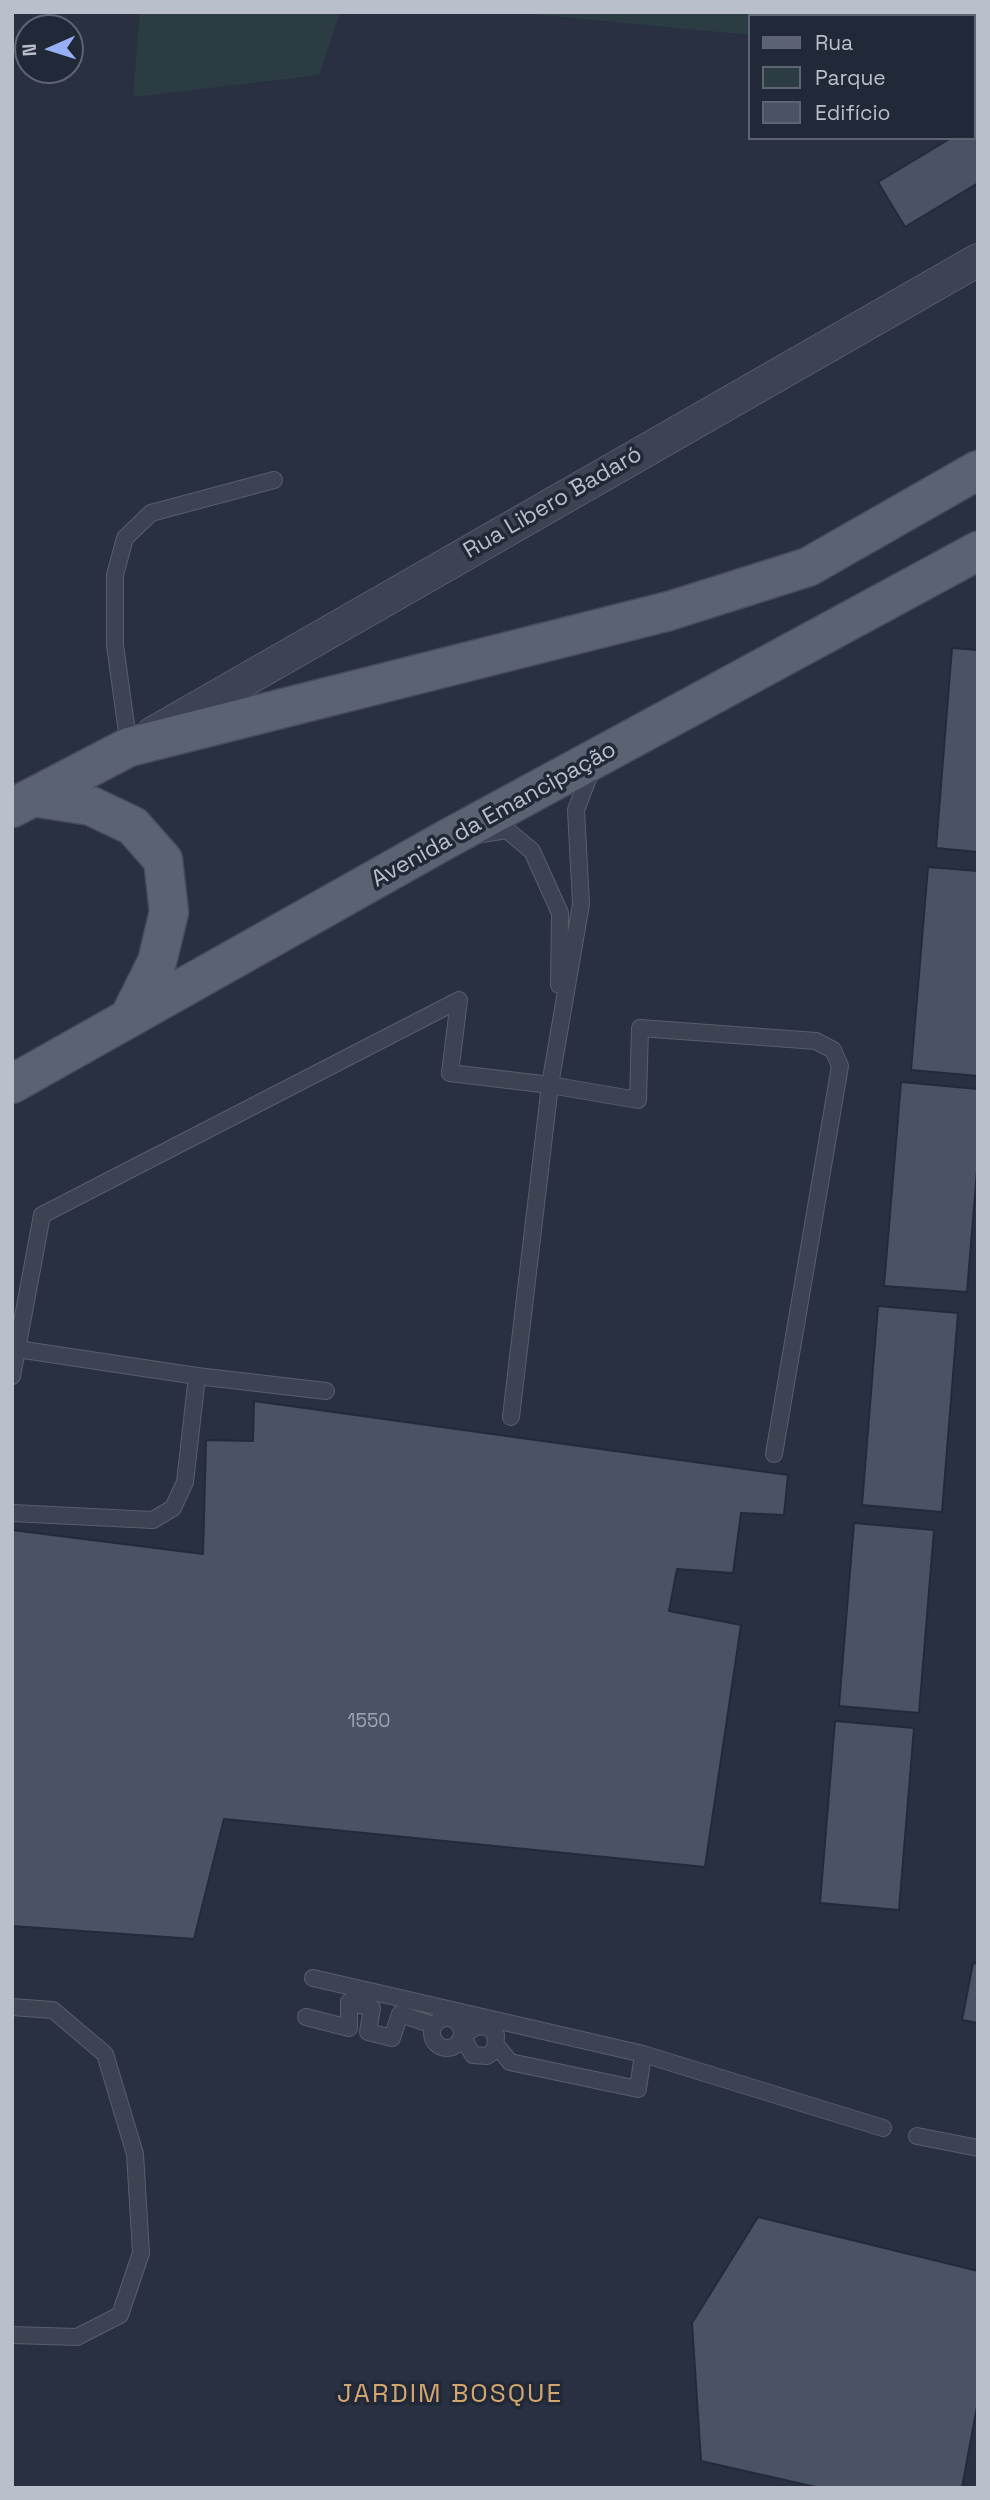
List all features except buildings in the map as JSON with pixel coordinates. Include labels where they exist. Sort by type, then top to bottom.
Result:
[{"type":"main road","points":[[23,803],[129,747],[669,611],[808,567],[978,470]]},
{"type":"main road","name":"Avenida da Emancipação","points":[[12,1084],[445,840],[629,740],[862,614],[970,565]]},
{"type":"main road","points":[[23,803],[91,806],[133,826],[163,860],[169,912],[157,962],[129,1018]]},
{"type":"street","name":"Rua Libero Badaró","points":[[129,747],[978,260]]},
{"type":"lane","points":[[129,747],[115,645],[115,575],[125,538],[151,513],[274,480]]},
{"type":"lane","points":[[511,1417],[550,1085],[580,904],[576,810],[589,776],[629,740]]},
{"type":"lane","points":[[445,840],[508,830],[532,851],[560,913],[558,1039]]},
{"type":"lane","points":[[12,1376],[41,1214],[459,1000],[450,1073],[550,1085],[638,1100],[640,1028],[816,1041],[834,1050],[840,1066],[774,1454]]},
{"type":"lane","points":[[17,1349],[197,1376],[326,1391]]},
{"type":"lane","points":[[12,1513],[153,1520],[173,1508],[185,1482],[197,1376]]},
{"type":"lane","points":[[313,1978],[643,2054],[883,2128]]},
{"type":"lane","points":[[306,2017],[349,2028],[349,2003],[372,2008],[368,2032],[392,2038],[400,2014],[433,2025],[445,2017],[454,2019],[461,2026],[462,2036],[469,2051],[477,2057],[487,2056],[496,2045],[496,2035],[488,2027],[477,2026],[462,2036]]},
{"type":"lane","points":[[12,2007],[53,2010],[105,2054],[135,2154],[141,2253],[120,2315],[77,2337],[12,2335]]},
{"type":"lane","points":[[496,2045],[510,2062],[638,2089],[643,2054]]},
{"type":"lane","points":[[917,2136],[978,2148]]},
{"type":"green space","points":[[140,12],[340,12],[319,75],[133,97]]},
{"type":"green space","points":[[512,12],[978,12],[978,59],[976,14],[748,14],[748,35]]},
{"type":"district","name":"JARDIM BOSQUE","points":[[450,2395]]}]
